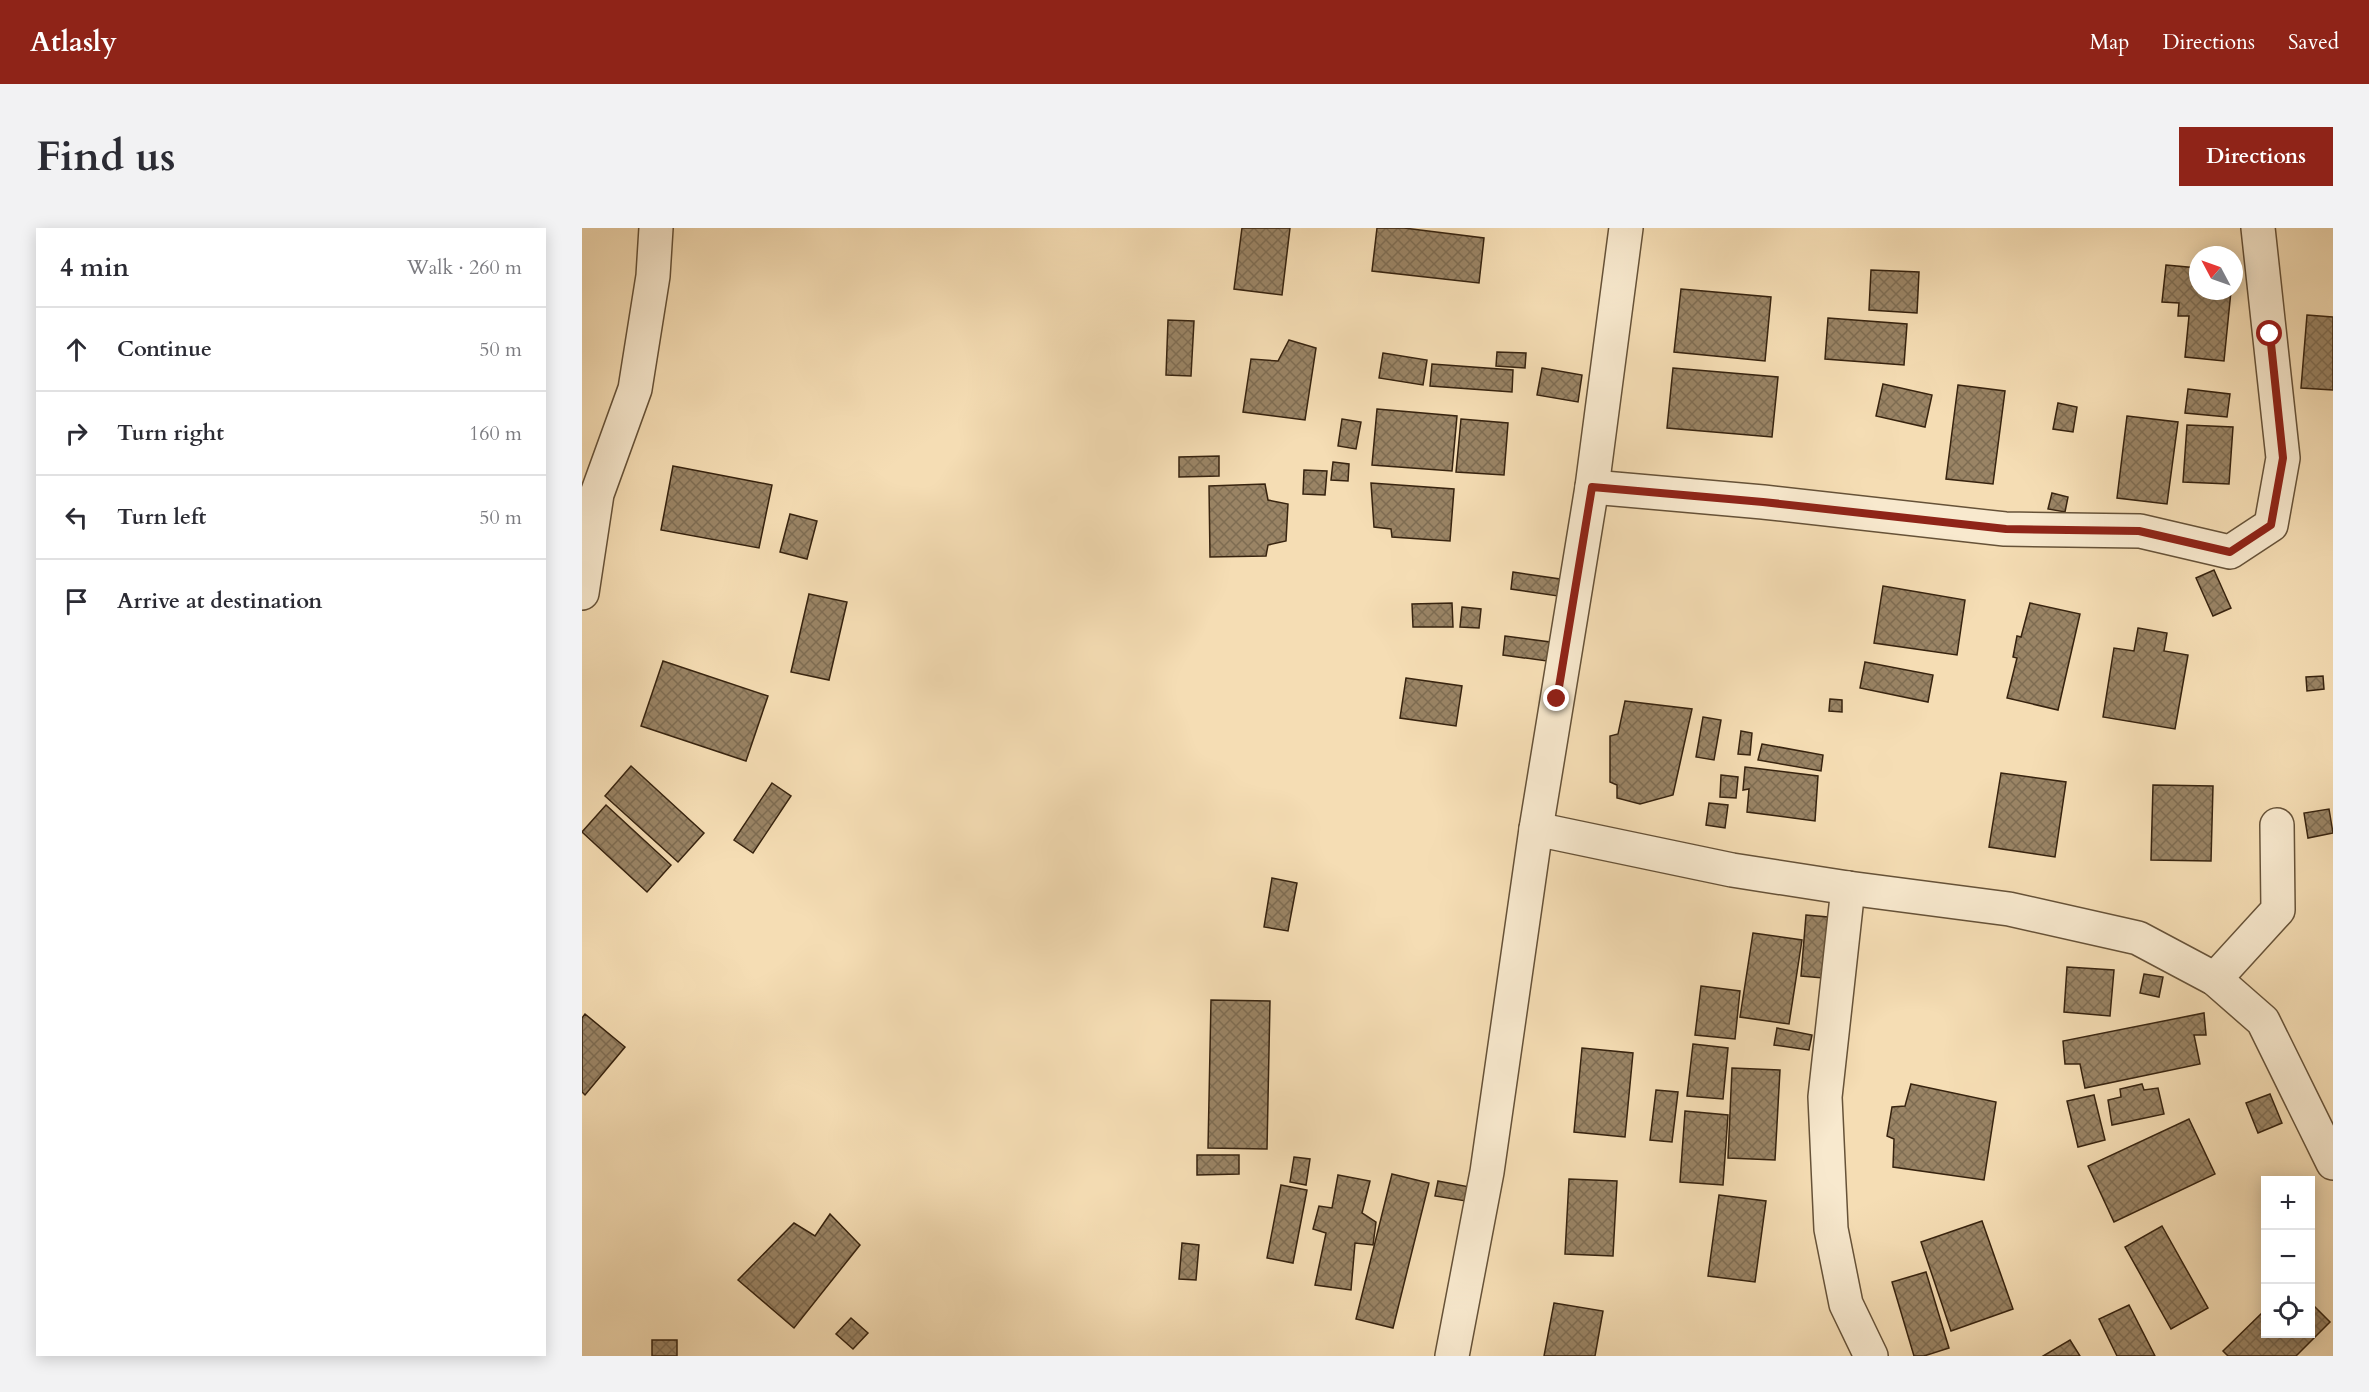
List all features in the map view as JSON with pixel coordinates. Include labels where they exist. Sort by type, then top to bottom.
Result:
[{"type":"street","points":[[582,593],[590,491],[634,389],[653,276],[656,228]]},
{"type":"street","points":[[1452,1356],[1487,1172],[1536,829],[1592,487],[1626,228]]},
{"type":"street","points":[[1592,487],[1763,502],[2006,529],[2139,531],[2230,552],[2271,525],[2283,458],[2258,228]]},
{"type":"street","points":[[2215,979],[2277,910],[2277,825]]},
{"type":"street","points":[[1536,829],[1731,870],[2009,909],[2138,938],[2215,979],[2263,1021],[2333,1163]]},
{"type":"street","points":[[1848,888],[1825,1097],[1831,1229],[1846,1304],[1870,1356]]},
{"type":"building","points":[[1242,228],[1290,228],[1282,295],[1234,289]]},
{"type":"building","points":[[1377,228],[1404,228],[1484,238],[1479,283],[1372,271]]},
{"type":"building","points":[[2166,265],[2189,267],[2189,300],[2230,300],[2224,361],[2185,357],[2189,316],[2178,316],[2179,303],[2162,302]]},
{"type":"building","points":[[1871,270],[1919,272],[1917,313],[1869,310]]},
{"type":"building","points":[[1681,289],[1771,297],[1765,361],[1674,352]]},
{"type":"building","points":[[2307,315],[2333,317],[2333,390],[2301,388]]},
{"type":"building","points":[[1828,318],[1907,324],[1904,365],[1825,359]]},
{"type":"building","points":[[1168,320],[1194,321],[1191,376],[1166,375]]},
{"type":"building","points":[[1289,340],[1316,348],[1305,420],[1243,412],[1251,359],[1278,361]]},
{"type":"building","points":[[1497,352],[1526,353],[1525,368],[1496,366]]},
{"type":"building","points":[[1383,353],[1427,360],[1423,385],[1379,378]]},
{"type":"building","points":[[1432,364],[1513,370],[1512,392],[1430,386]]},
{"type":"building","points":[[1542,368],[1582,375],[1578,402],[1537,395]]},
{"type":"building","points":[[1673,368],[1778,377],[1772,437],[1667,428]]},
{"type":"building","points":[[1883,384],[1932,395],[1925,427],[1876,416]]},
{"type":"building","points":[[1958,385],[2005,391],[1993,484],[1946,479]]},
{"type":"building","points":[[2188,389],[2230,394],[2227,417],[2185,413]]},
{"type":"building","points":[[2058,403],[2077,407],[2073,432],[2053,429]]},
{"type":"building","points":[[1377,409],[1457,416],[1452,471],[1372,465]]},
{"type":"building","points":[[2127,416],[2178,422],[2167,504],[2117,498]]},
{"type":"building","points":[[1342,419],[1361,422],[1356,449],[1338,446]]},
{"type":"building","points":[[1461,419],[1508,423],[1504,475],[1456,472]]},
{"type":"building","points":[[2187,425],[2233,427],[2229,484],[2183,482]]},
{"type":"building","points":[[1219,456],[1219,476],[1179,477],[1179,457]]},
{"type":"building","points":[[1333,462],[1349,464],[1348,481],[1331,480]]},
{"type":"building","points":[[673,466],[772,485],[759,548],[661,530]]},
{"type":"building","points":[[1304,470],[1327,471],[1325,495],[1303,494]]},
{"type":"building","points":[[1371,483],[1454,489],[1450,541],[1392,537],[1391,529],[1374,527]]},
{"type":"building","points":[[1265,484],[1268,500],[1288,504],[1286,541],[1268,545],[1266,556],[1210,557],[1209,486]]},
{"type":"building","points":[[2052,493],[2068,497],[2065,512],[2048,509]]},
{"type":"building","points":[[790,514],[817,521],[807,559],[780,552]]},
{"type":"building","points":[[2214,570],[2231,608],[2213,616],[2196,578]]},
{"type":"building","points":[[1513,572],[1560,579],[1558,596],[1511,589]]},
{"type":"building","points":[[1883,586],[1965,600],[1957,655],[1874,643]]},
{"type":"building","points":[[809,594],[847,602],[829,680],[791,672]]},
{"type":"building","points":[[1452,603],[1453,627],[1413,627],[1412,604]]},
{"type":"building","points":[[2030,603],[2080,614],[2058,710],[2007,698],[2017,658],[2013,657],[2017,636],[2021,637]]},
{"type":"building","points":[[1462,607],[1481,609],[1479,628],[1460,627]]},
{"type":"building","points":[[2138,628],[2167,633],[2164,651],[2188,655],[2175,729],[2103,717],[2114,648],[2134,651]]},
{"type":"building","points":[[1505,636],[1550,642],[1547,661],[1503,655]]},
{"type":"building","points":[[663,661],[768,696],[746,761],[641,726]]},
{"type":"building","points":[[1865,662],[1933,675],[1928,702],[1860,688]]},
{"type":"building","points":[[2323,676],[2324,689],[2307,691],[2306,677]]},
{"type":"building","points":[[1406,678],[1462,686],[1456,726],[1400,718]]},
{"type":"building","points":[[1830,699],[1842,700],[1842,712],[1829,711]]},
{"type":"building","points":[[1625,701],[1692,709],[1673,795],[1640,804],[1617,798],[1617,785],[1610,782],[1610,736],[1618,734]]},
{"type":"building","points":[[1703,717],[1721,720],[1714,760],[1696,757]]},
{"type":"building","points":[[1741,731],[1752,733],[1750,755],[1738,754]]},
{"type":"building","points":[[1762,744],[1823,755],[1821,771],[1758,760]]},
{"type":"building","points":[[631,766],[704,833],[678,862],[605,796]]},
{"type":"building","points":[[1745,767],[1818,776],[1815,821],[1747,812],[1749,789],[1743,790]]},
{"type":"building","points":[[2001,773],[2066,782],[2055,857],[1989,847]]},
{"type":"building","points":[[1721,775],[1738,777],[1736,798],[1720,797]]},
{"type":"building","points":[[772,783],[791,796],[753,853],[734,840]]},
{"type":"building","points":[[2153,785],[2213,786],[2211,861],[2151,860]]},
{"type":"building","points":[[1709,803],[1728,805],[1725,828],[1706,825]]},
{"type":"building","points":[[606,805],[671,865],[647,892],[582,832]]},
{"type":"building","points":[[2329,809],[2333,833],[2308,838],[2304,813]]},
{"type":"building","points":[[1272,878],[1297,883],[1288,931],[1264,927]]},
{"type":"building","points":[[1806,915],[1828,917],[1823,978],[1801,976]]},
{"type":"building","points":[[1753,933],[1802,940],[1789,1024],[1740,1017]]},
{"type":"building","points":[[2067,967],[2114,970],[2110,1016],[2064,1012]]},
{"type":"building","points":[[2144,974],[2163,977],[2159,997],[2140,993]]},
{"type":"building","points":[[1701,986],[1740,991],[1735,1039],[1695,1035]]},
{"type":"building","points":[[1211,1000],[1270,1001],[1267,1149],[1208,1148]]},
{"type":"building","points":[[2204,1013],[2206,1035],[2194,1035],[2200,1064],[2085,1088],[2080,1064],[2065,1064],[2063,1041]]},
{"type":"building","points":[[585,1014],[625,1047],[585,1095],[582,1092],[582,1018]]},
{"type":"building","points":[[1777,1028],[1812,1035],[1809,1050],[1774,1045]]},
{"type":"building","points":[[1693,1044],[1728,1048],[1723,1099],[1687,1096]]},
{"type":"building","points":[[1582,1048],[1633,1053],[1625,1137],[1574,1132]]},
{"type":"building","points":[[1732,1068],[1780,1070],[1775,1160],[1728,1158]]},
{"type":"building","points":[[1911,1084],[1996,1102],[1984,1180],[1893,1167],[1894,1139],[1887,1136],[1892,1107],[1905,1106]]},
{"type":"building","points":[[2142,1084],[2144,1090],[2158,1088],[2164,1114],[2112,1125],[2108,1100],[2121,1097],[2120,1089]]},
{"type":"building","points":[[1656,1090],[1678,1092],[1672,1142],[1650,1140]]},
{"type":"building","points":[[2270,1094],[2282,1123],[2258,1133],[2246,1103]]},
{"type":"building","points":[[2094,1095],[2105,1140],[2078,1147],[2067,1101]]},
{"type":"building","points":[[1685,1111],[1728,1115],[1723,1185],[1680,1182]]},
{"type":"building","points":[[2189,1119],[2215,1174],[2114,1222],[2088,1166]]},
{"type":"building","points":[[1197,1155],[1239,1155],[1239,1174],[1197,1175]]},
{"type":"building","points":[[1294,1157],[1310,1159],[1306,1185],[1290,1182]]},
{"type":"building","points":[[1392,1174],[1429,1183],[1393,1328],[1356,1319]]},
{"type":"building","points":[[1338,1175],[1370,1181],[1362,1213],[1376,1222],[1373,1245],[1355,1243],[1351,1290],[1315,1285],[1326,1233],[1313,1229],[1319,1206],[1332,1208]]},
{"type":"building","points":[[1569,1179],[1617,1181],[1613,1256],[1565,1254]]},
{"type":"building","points":[[1438,1181],[1480,1189],[1478,1203],[1435,1196]]},
{"type":"building","points":[[1281,1185],[1307,1190],[1293,1263],[1267,1258]]},
{"type":"building","points":[[1719,1195],[1766,1201],[1755,1282],[1708,1276]]},
{"type":"building","points":[[830,1214],[860,1245],[794,1328],[738,1280],[794,1223],[815,1236]]},
{"type":"building","points":[[1982,1221],[2013,1309],[1951,1331],[1921,1242]]},
{"type":"building","points":[[2162,1226],[2208,1308],[2171,1329],[2125,1247]]},
{"type":"building","points":[[1182,1243],[1199,1245],[1196,1280],[1179,1279]]},
{"type":"building","points":[[1926,1272],[1949,1348],[1924,1356],[1914,1356],[1892,1282]]},
{"type":"building","points":[[1554,1303],[1603,1311],[1595,1356],[1544,1356]]},
{"type":"building","points":[[2129,1305],[2155,1356],[2117,1356],[2099,1319]]},
{"type":"building","points":[[2315,1307],[2330,1322],[2315,1337]]},
{"type":"building","points":[[2261,1314],[2261,1338],[2314,1338],[2296,1356],[2228,1356],[2223,1351]]},
{"type":"building","points":[[851,1318],[868,1333],[853,1349],[836,1334]]},
{"type":"building","points":[[652,1340],[677,1340],[677,1356],[652,1356]]},
{"type":"building","points":[[2070,1340],[2080,1356],[2043,1356]]},
{"type":"route","points":[[1557,699],[1592,487],[1763,502],[2006,529],[2139,531],[2230,552],[2271,525],[2283,458],[2270,334]]}]
